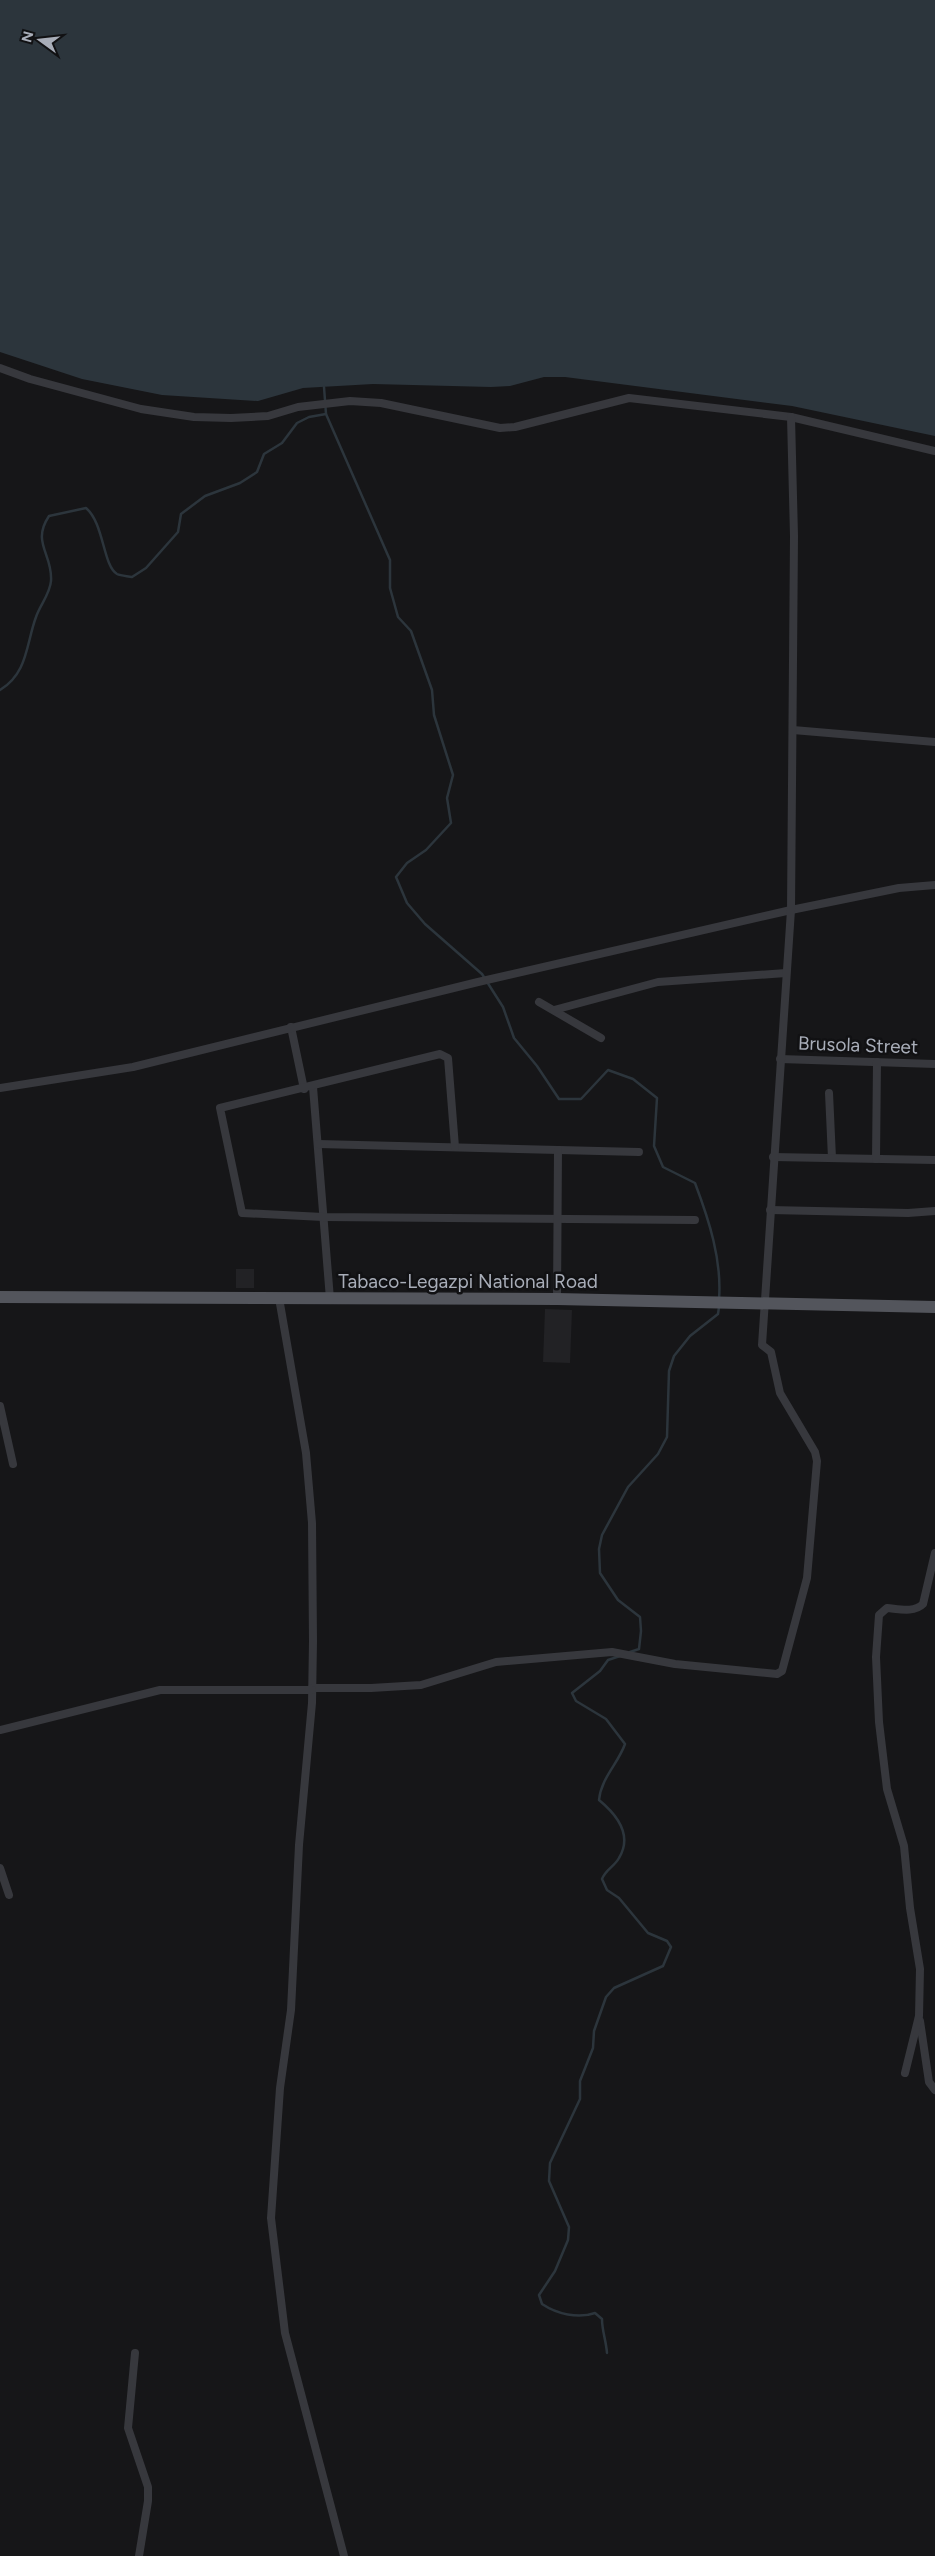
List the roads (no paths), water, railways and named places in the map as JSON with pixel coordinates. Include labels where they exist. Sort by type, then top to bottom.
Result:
[{"type":"main road","name":"Tabaco-Legazpi National Road","points":[[0,1297],[557,1300],[935,1307]]},
{"type":"street","points":[[0,368],[30,379],[141,409],[194,417],[268,416],[298,407],[350,401],[381,403],[500,428],[515,428],[629,398],[791,417],[935,451]]},
{"type":"street","points":[[0,1730],[160,1690],[371,1688],[421,1684],[496,1662],[612,1652],[726,1669],[777,1674],[782,1671],[807,1578],[817,1461],[815,1452],[780,1393],[771,1352],[762,1345],[773,1157],[791,910],[794,536],[791,417]]},
{"type":"street","points":[[792,730],[935,742]]},
{"type":"street","points":[[0,1088],[133,1067],[478,982],[791,910],[899,888],[935,885]]},
{"type":"street","points":[[554,1010],[658,982],[786,973]]},
{"type":"street","points":[[539,1002],[601,1038]]},
{"type":"street","points":[[291,1028],[304,1089]]},
{"type":"street","points":[[455,1147],[448,1058],[440,1054],[313,1087],[220,1108],[242,1213],[323,1217],[695,1220]]},
{"type":"street","name":"Brusola Street","points":[[780,1059],[935,1064]]},
{"type":"street","points":[[876,1159],[877,1062]]},
{"type":"street","points":[[313,1087],[330,1298]]},
{"type":"street","points":[[829,1093],[832,1158]]},
{"type":"street","points":[[318,1144],[639,1152]]},
{"type":"street","points":[[557,1300],[558,1150]]},
{"type":"street","points":[[773,1157],[935,1160]]},
{"type":"street","points":[[770,1210],[908,1213],[935,1211]]},
{"type":"street","points":[[279,1298],[306,1453],[312,1523],[312,1689],[300,1845],[291,2010],[280,2088],[271,2218],[285,2333],[344,2556]]},
{"type":"street","points":[[0,1406],[13,1464]]},
{"type":"street","points":[[935,1553],[923,1604],[919,1608],[906,1610],[887,1608],[880,1615],[876,1656],[879,1722],[887,1789],[908,1865],[910,1908],[920,1969],[919,2016],[929,2082],[935,2090]]},
{"type":"street","points":[[0,1868],[9,1896]]},
{"type":"street","points":[[905,2073],[919,2016]]},
{"type":"street","points":[[135,2353],[128,2428],[148,2487],[148,2501],[139,2556]]},
{"type":"waterway","points":[[324,387],[326,414],[390,560],[390,588],[398,617],[411,631],[432,690],[434,715],[453,775],[447,798],[451,823],[426,850],[407,863],[396,877],[407,903],[425,924],[482,974],[503,1007],[514,1038],[537,1066],[559,1099],[581,1099],[608,1070],[633,1079],[657,1098],[654,1146],[663,1167],[695,1183],[713,1240],[718,1270],[719,1299]]},
{"type":"waterway","points":[[0,690],[9,683],[21,667],[36,617],[50,586],[51,572],[42,541],[44,525],[49,516],[86,508],[92,515],[100,533],[112,569],[119,575],[132,577],[146,568],[178,532],[181,514],[205,496],[240,483],[257,472],[264,454],[282,443],[297,423],[309,417],[326,414]]},
{"type":"waterway","points":[[630,1652],[639,1649],[640,1617],[618,1600],[600,1573],[599,1549],[602,1535],[628,1487],[658,1454],[667,1437],[669,1371],[674,1356],[690,1336],[718,1314],[719,1307]]},
{"type":"waterway","points":[[607,2353],[602,2319],[595,2313],[582,2316],[561,2313],[542,2304],[539,2295],[555,2271],[568,2240],[569,2227],[549,2181],[550,2163],[580,2099],[580,2081],[593,2048],[594,2031],[606,1997],[614,1988],[663,1966],[671,1947],[667,1941],[648,1933],[619,1898],[607,1890],[602,1879],[619,1858],[624,1841],[621,1826],[599,1800],[600,1792],[625,1744],[606,1719],[576,1701],[572,1693],[600,1671],[608,1660],[620,1656]]}]
